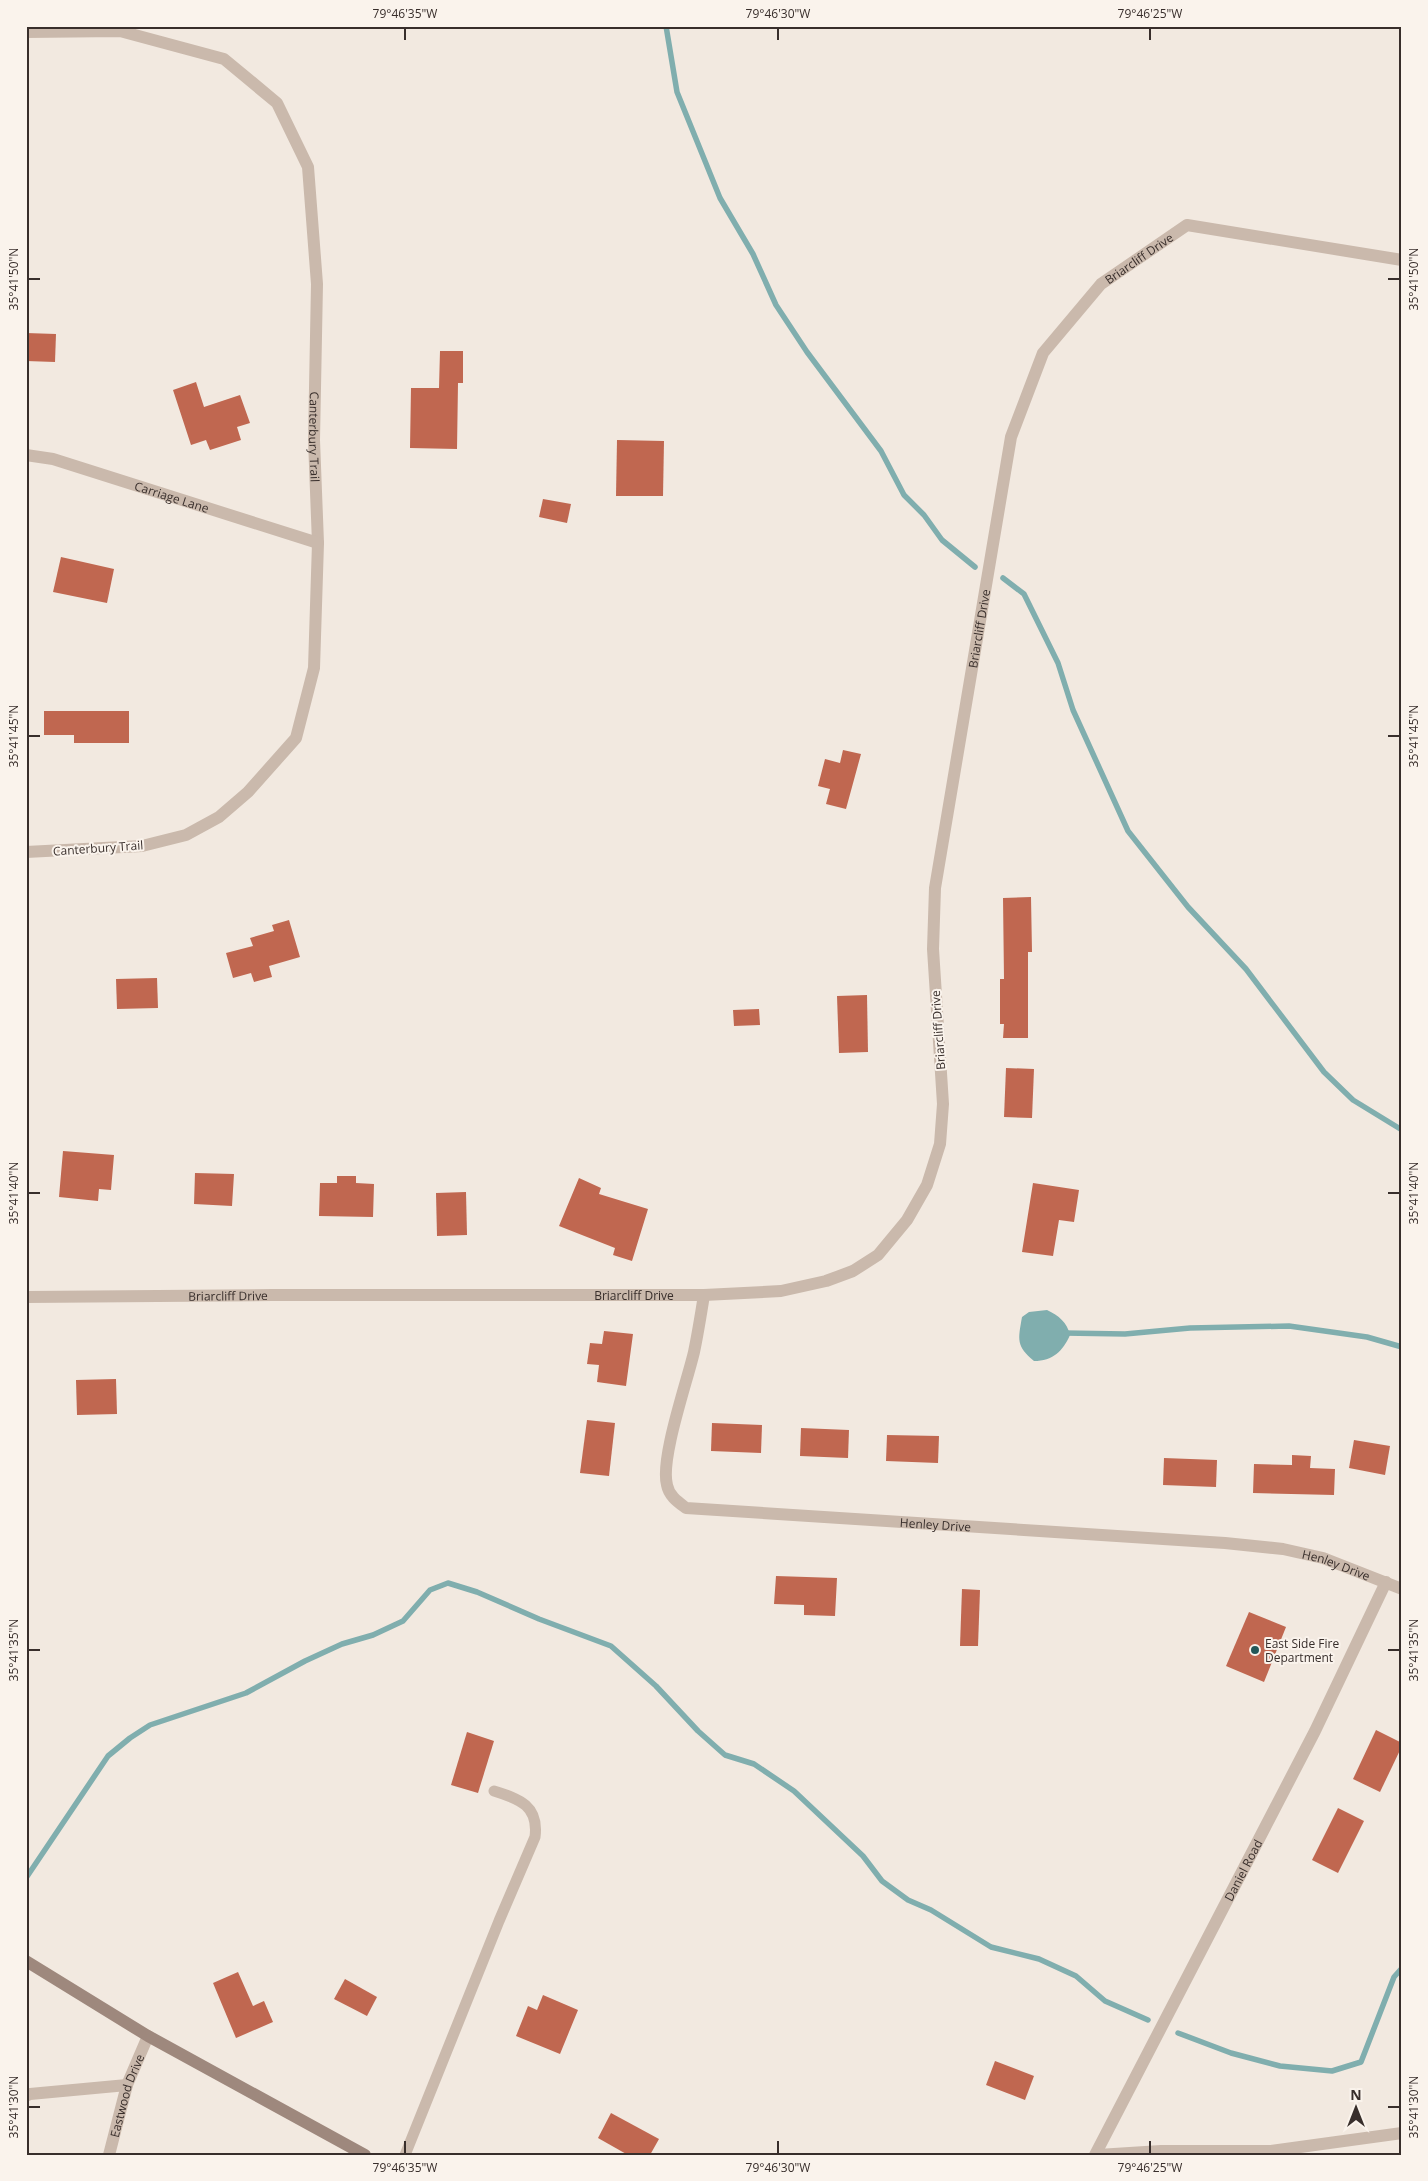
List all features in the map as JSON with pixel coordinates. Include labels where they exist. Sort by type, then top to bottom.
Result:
[{"type":"main road","points":[[26,1961],[148,2036],[365,2155]]},
{"type":"street","name":"Canterbury Trail","points":[[26,32],[120,31],[224,59],[277,103],[308,167],[317,284],[314,440],[318,543],[314,668],[296,738],[248,792],[219,817],[186,835],[142,846],[26,852]]},
{"type":"street","name":"Briarcliff Drive","points":[[26,1297],[704,1295],[781,1291],[826,1281],[853,1270],[878,1255],[906,1220],[928,1185],[940,1144],[943,1104],[932,948],[935,888],[1011,437],[1043,353],[1100,284],[1187,225],[1402,260]]},
{"type":"street","name":"Carriage Lane","points":[[26,455],[54,459],[318,543]]},
{"type":"street","name":"Henley Drive","points":[[704,1295],[694,1350],[665,1472],[667,1487],[674,1499],[686,1508],[1283,1549],[1323,1558],[1402,1589]]},
{"type":"street","name":"Daniel Road","points":[[1096,2155],[1315,1731],[1386,1582]]},
{"type":"street","name":"Eastwood Drive","points":[[109,2155],[127,2085],[148,2036]]},
{"type":"street","points":[[26,2096],[30,2094],[127,2085]]},
{"type":"street","points":[[1096,2155],[1271,2150],[1320,2146],[1402,2133]]},
{"type":"lane","points":[[405,2155],[499,1921],[535,1837],[537,1822],[530,1810],[516,1798],[494,1791]]},
{"type":"water","points":[[1047,1310],[1062,1320],[1067,1326],[1070,1335],[1061,1350],[1052,1357],[1041,1361],[1034,1361],[1021,1347],[1019,1337],[1022,1317],[1029,1312]]},
{"type":"building","points":[[26,333],[56,334],[55,362],[26,361]]},
{"type":"building","points":[[440,351],[463,351],[463,383],[458,383],[457,449],[410,448],[411,388],[439,388]]},
{"type":"building","points":[[196,382],[204,407],[240,395],[250,423],[237,427],[241,440],[210,450],[206,440],[191,445],[173,390]]},
{"type":"building","points":[[617,440],[664,441],[663,496],[616,496]]},
{"type":"building","points":[[543,499],[571,504],[567,523],[539,517]]},
{"type":"building","points":[[61,557],[114,569],[107,603],[53,592]]},
{"type":"building","points":[[44,711],[129,711],[129,743],[74,743],[74,735],[44,735]]},
{"type":"building","points":[[843,750],[861,754],[846,809],[826,804],[830,789],[818,786],[825,759],[840,763]]},
{"type":"building","points":[[1031,897],[1032,952],[1028,952],[1028,1038],[1003,1038],[1004,1024],[1000,1024],[1000,979],[1004,979],[1003,898]]},
{"type":"building","points":[[289,920],[300,957],[269,966],[272,977],[254,982],[251,973],[233,978],[226,953],[253,946],[250,938],[274,931],[272,925]]},
{"type":"building","points":[[157,978],[158,1008],[117,1009],[116,979]]},
{"type":"building","points":[[867,995],[868,1052],[839,1053],[837,996]]},
{"type":"building","points":[[759,1009],[760,1025],[734,1026],[733,1010]]},
{"type":"building","points":[[1006,1068],[1034,1069],[1032,1118],[1004,1117]]},
{"type":"building","points":[[63,1151],[114,1155],[111,1190],[99,1189],[98,1201],[59,1197]]},
{"type":"building","points":[[195,1173],[234,1174],[232,1206],[194,1204]]},
{"type":"building","points":[[337,1176],[356,1176],[356,1183],[374,1184],[373,1217],[319,1216],[320,1183],[337,1183]]},
{"type":"building","points":[[579,1178],[601,1188],[599,1194],[648,1209],[632,1261],[613,1255],[615,1248],[559,1226]]},
{"type":"building","points":[[1033,1183],[1079,1190],[1074,1222],[1059,1220],[1053,1256],[1022,1252]]},
{"type":"building","points":[[466,1192],[467,1235],[437,1236],[436,1193]]},
{"type":"building","points":[[604,1331],[633,1334],[626,1386],[597,1382],[599,1365],[587,1364],[590,1343],[602,1344]]},
{"type":"building","points":[[116,1379],[117,1414],[77,1415],[76,1380]]},
{"type":"building","points":[[587,1420],[615,1423],[609,1476],[580,1473]]},
{"type":"building","points":[[712,1423],[762,1425],[761,1453],[711,1451]]},
{"type":"building","points":[[801,1428],[849,1430],[848,1458],[800,1456]]},
{"type":"building","points":[[887,1435],[939,1436],[938,1463],[886,1461]]},
{"type":"building","points":[[1354,1440],[1390,1446],[1385,1475],[1349,1468]]},
{"type":"building","points":[[1292,1455],[1311,1456],[1310,1468],[1335,1469],[1334,1495],[1253,1493],[1254,1464],[1292,1465]]},
{"type":"building","points":[[1164,1458],[1217,1460],[1216,1487],[1163,1485]]},
{"type":"building","points":[[776,1576],[837,1578],[835,1616],[804,1615],[804,1605],[774,1604]]},
{"type":"building","points":[[962,1589],[980,1590],[978,1646],[960,1646]]},
{"type":"building","points":[[1249,1612],[1286,1627],[1264,1682],[1226,1666]]},
{"type":"building","points":[[1376,1730],[1402,1743],[1380,1792],[1353,1779]]},
{"type":"building","points":[[467,1732],[494,1741],[478,1793],[451,1785]]},
{"type":"building","points":[[1338,1808],[1364,1821],[1338,1873],[1312,1860]]},
{"type":"building","points":[[238,1972],[253,2006],[264,2001],[273,2022],[236,2038],[213,1983]]},
{"type":"building","points":[[345,1979],[377,1997],[367,2016],[334,1999]]},
{"type":"building","points":[[543,1995],[578,2010],[560,2054],[516,2036],[528,2006],[537,2010]]},
{"type":"building","points":[[995,2061],[1034,2076],[1025,2100],[986,2085]]},
{"type":"building","points":[[611,2113],[659,2139],[650,2155],[628,2155],[598,2138]]},
{"type":"waterway","points":[[666,26],[677,92],[720,198],[753,254],[776,305],[807,352],[881,451],[904,495],[924,515],[942,540],[975,567]]},
{"type":"waterway","points":[[1003,578],[1024,594],[1058,663],[1073,710],[1128,831],[1188,907],[1246,969],[1324,1072],[1353,1100],[1402,1130]]},
{"type":"waterway","points":[[1064,1333],[1125,1334],[1190,1328],[1289,1326],[1367,1337],[1402,1347]]},
{"type":"waterway","points":[[26,1878],[108,1756],[130,1738],[150,1725],[246,1693],[305,1661],[342,1644],[373,1635],[403,1621],[430,1590],[448,1583],[477,1592],[539,1619],[611,1646],[656,1686],[698,1731],[725,1755],[754,1764],[794,1791],[863,1856],[882,1881],[908,1900],[931,1910],[991,1947],[1039,1959],[1076,1976],[1105,2001],[1148,2020]]},
{"type":"waterway","points":[[1178,2033],[1231,2053],[1280,2066],[1332,2071],[1361,2062],[1394,1977],[1402,1968]]},
{"type":"place","name":"East Side Fire Department","points":[[1255,1650]]}]
